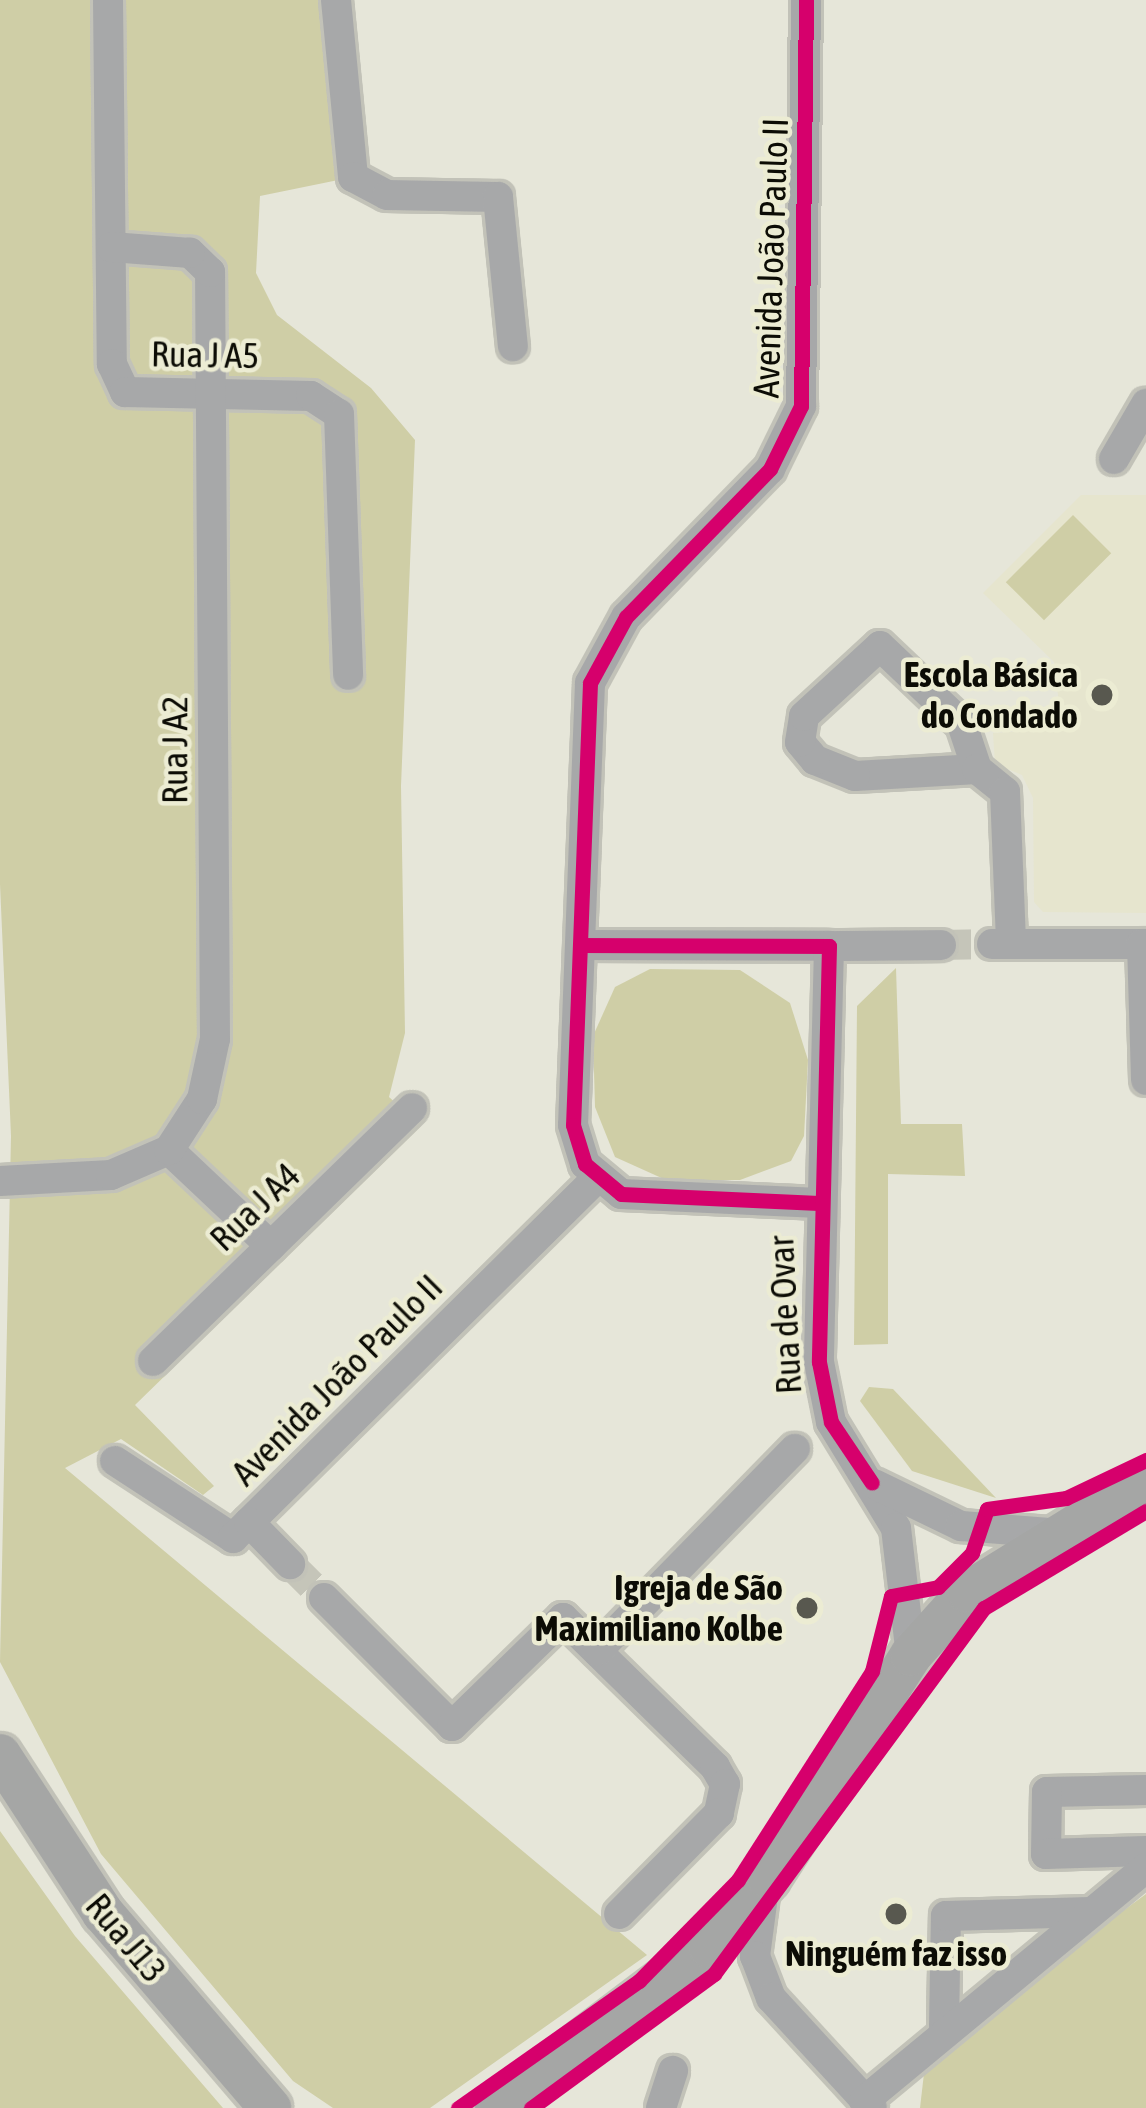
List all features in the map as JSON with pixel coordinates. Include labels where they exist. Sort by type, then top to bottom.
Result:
[{"type":"main road","points":[[496,2108],[652,2000],[768,1878],[911,1655],[968,1592],[1050,1533],[1146,1482]]},
{"type":"main road","name":"Rua J13","points":[[0,1755],[103,1913],[270,2108]]},
{"type":"street","name":"Rua J A5","points":[[108,0],[112,364],[125,392],[311,396],[339,414],[348,675]]},
{"type":"street","points":[[336,0],[353,177],[387,195],[498,197],[513,346]]},
{"type":"street","name":"Avenida João Paulo II","points":[[115,1461],[233,1538],[596,1179],[573,1125],[582,945],[583,730],[598,662],[626,617],[770,469],[801,406],[806,0]]},
{"type":"street","name":"Rua J A2","points":[[111,248],[190,253],[210,272],[215,1039],[202,1099],[169,1150]]},
{"type":"street","points":[[1114,459],[1146,404]]},
{"type":"street","points":[[976,770],[855,776],[815,760],[800,742],[804,716],[880,646],[962,724],[976,770],[1005,792],[1001,944],[1144,944],[1146,1080]]},
{"type":"street","points":[[582,945],[941,945]]},
{"type":"street","name":"Rua de Ovar","points":[[829,946],[819,1203],[824,1392],[872,1483],[907,1564],[911,1655]]},
{"type":"street","name":"Rua J A4","points":[[153,1361],[412,1108]]},
{"type":"street","points":[[0,1181],[111,1175],[169,1150],[271,1246]]},
{"type":"street","points":[[596,1179],[657,1202],[819,1203]]},
{"type":"street","points":[[597,1651],[795,1449]]},
{"type":"street","points":[[872,1483],[961,1526],[1050,1533]]},
{"type":"street","points":[[249,1522],[290,1564]]},
{"type":"street","points":[[324,1598],[452,1726],[563,1618],[725,1784],[719,1813],[619,1913]]},
{"type":"street","points":[[1146,1790],[1047,1792],[1046,1854],[1146,1851]]},
{"type":"street","points":[[768,1878],[754,1927],[764,1984],[796,2035],[868,2104],[944,2026],[1146,1868]]},
{"type":"street","points":[[944,2026],[946,1916],[1091,1912]]},
{"type":"street","points":[[661,2108],[673,2071]]},
{"type":"shaded area","name":"Escola Básica do Condado","points":[[1081,495],[1146,495],[1146,913],[1043,912],[1034,902],[1033,798],[1022,775],[995,764],[993,733],[1062,728],[1054,662],[983,593]]},
{"type":"green space","points":[[0,0],[336,0],[353,177],[260,196],[256,273],[277,315],[371,388],[415,440],[401,786],[405,1033],[389,1097],[421,1126],[135,1405],[214,1486],[203,1495],[121,1439],[65,1468],[647,1955],[430,2108],[333,2108],[293,2081],[101,1854],[0,1662],[11,1136],[0,884]]},
{"type":"green space","points":[[1073,515],[1111,553],[1044,620],[1006,582]]},
{"type":"green space","points":[[896,968],[901,1124],[962,1124],[965,1176],[888,1174],[888,1344],[854,1345],[857,1006]]},
{"type":"green space","points":[[650,969],[740,970],[790,1003],[808,1060],[804,1136],[791,1161],[740,1180],[666,1180],[615,1157],[595,1107],[593,1036],[615,987]]},
{"type":"green space","points":[[869,1387],[893,1389],[996,1498],[912,1471],[860,1401]]},
{"type":"green space","points":[[0,1831],[75,1936],[223,2108],[0,2108]]},
{"type":"green space","points":[[1146,1894],[1146,2108],[920,2108],[926,2056]]},
{"type":"tunnel","points":[[941,945],[992,944]]},
{"type":"tunnel","points":[[290,1564],[324,1598]]},
{"type":"cycle path","points":[[806,0],[801,406],[770,469],[626,617],[590,683],[573,1125],[585,1164],[621,1194],[819,1203]]},
{"type":"cycle path","points":[[582,945],[829,946],[819,1362],[831,1422],[872,1483]]},
{"type":"cycle path","points":[[458,2108],[639,1981],[738,1880],[872,1671],[891,1596],[938,1587],[972,1553],[987,1509],[1066,1498],[1146,1460]]},
{"type":"cycle path","points":[[531,2108],[714,1974],[984,1608],[1146,1511]]},
{"type":"place","name":"Escola Básica do Condado","points":[[1102,695]]},
{"type":"place","name":"Igreja de São Maximiliano Kolbe","points":[[807,1608]]},
{"type":"place","name":"Ninguém faz isso","points":[[896,1914]]}]
